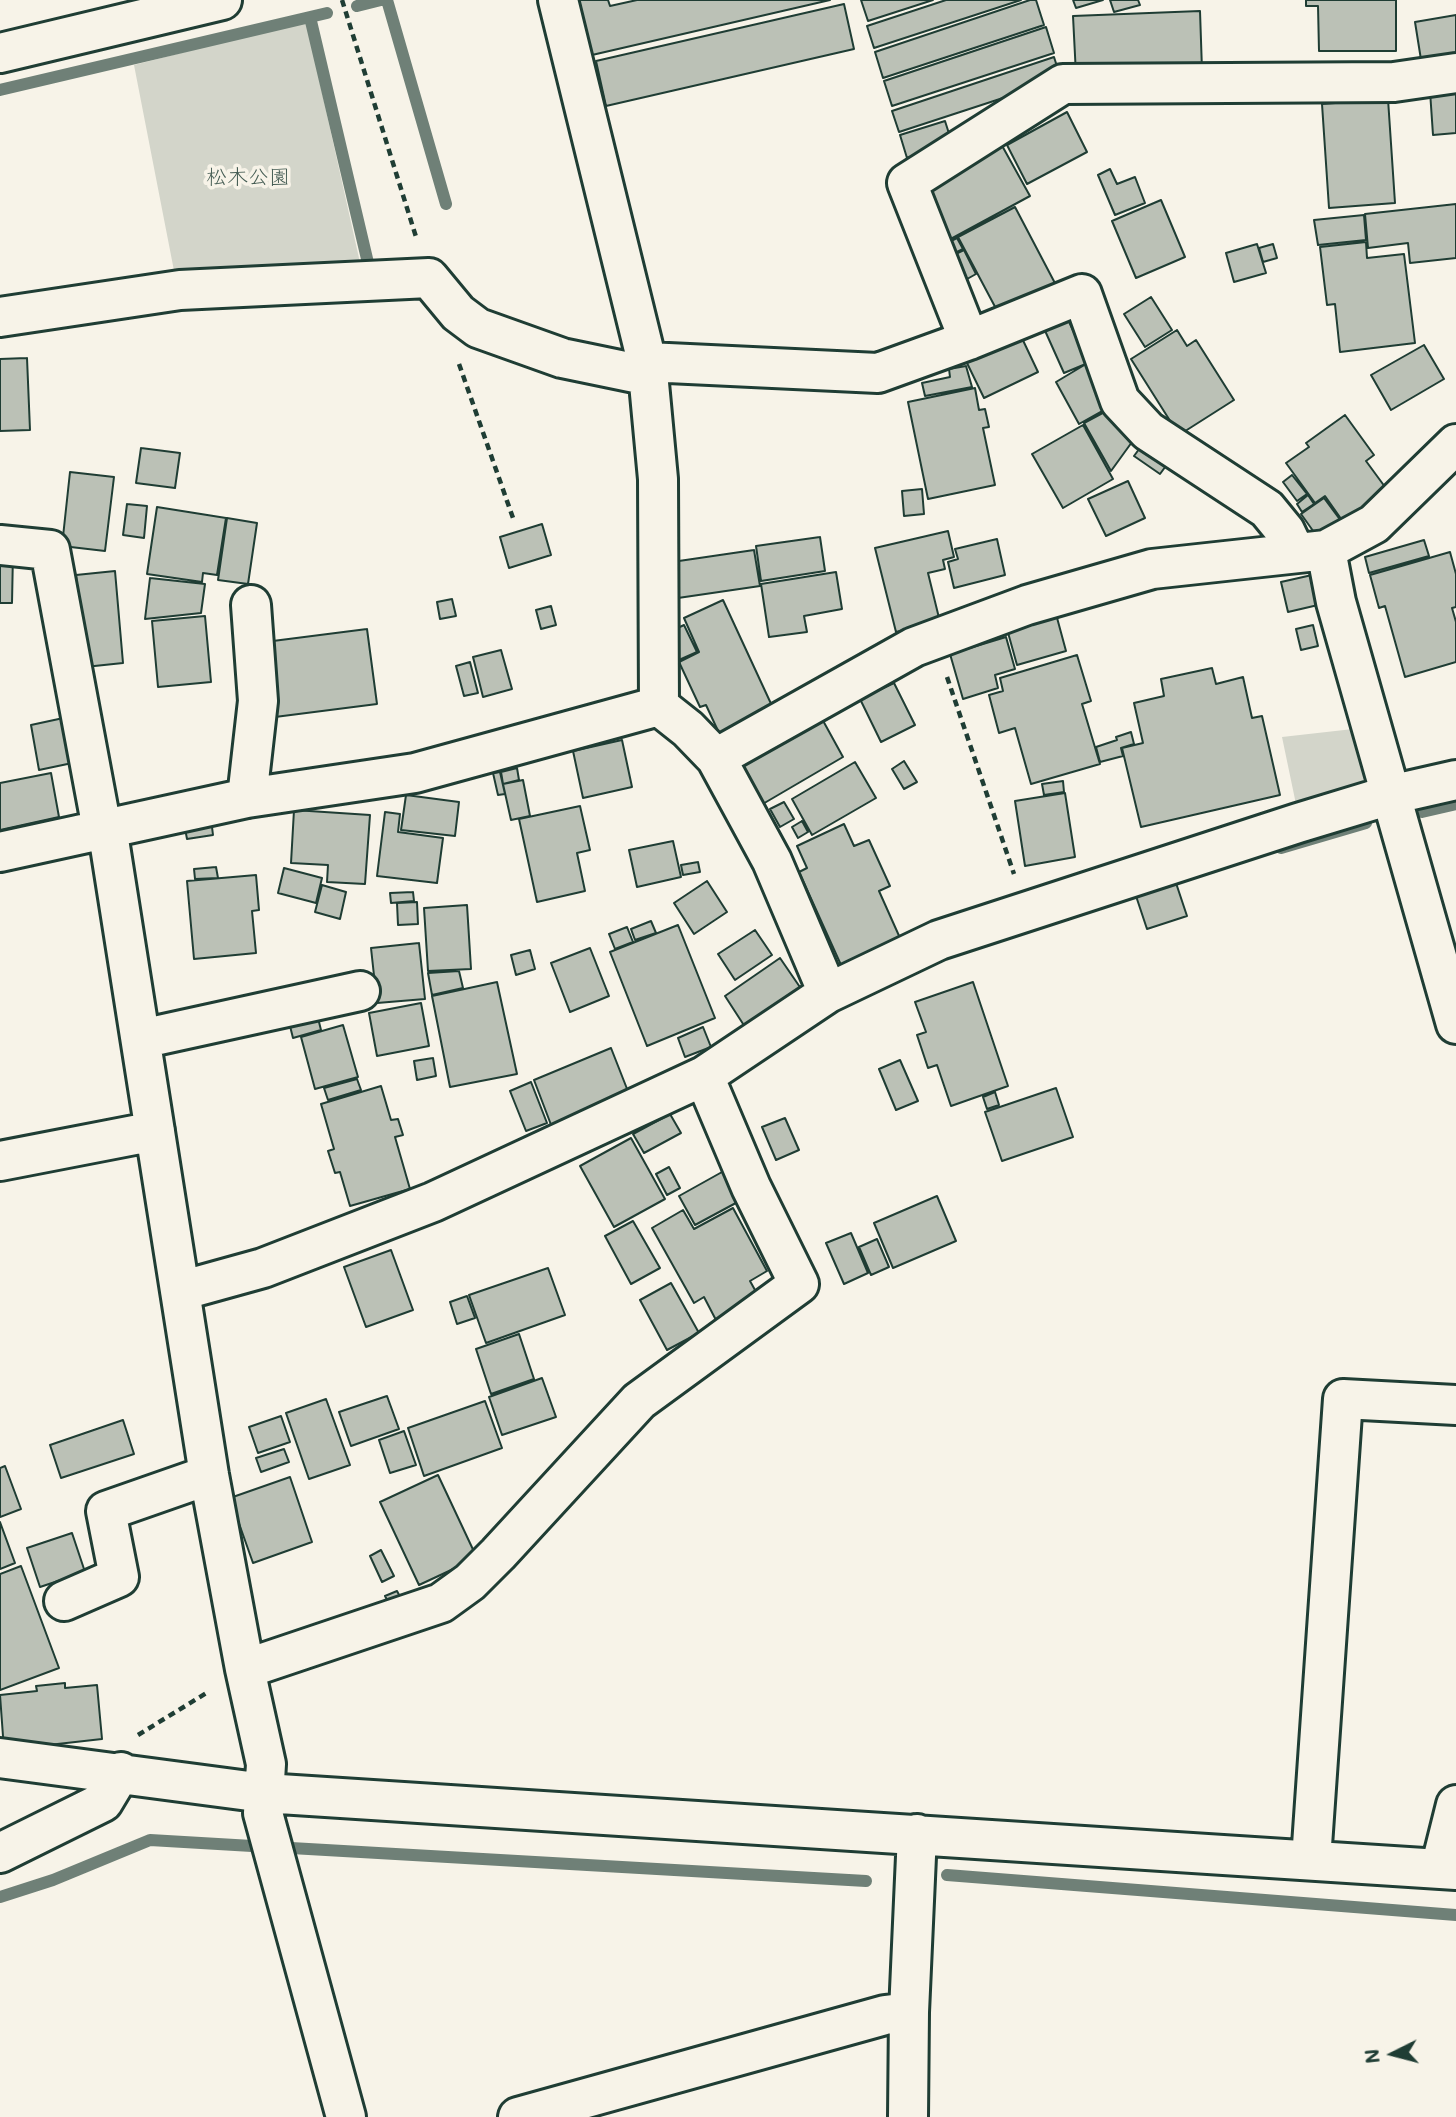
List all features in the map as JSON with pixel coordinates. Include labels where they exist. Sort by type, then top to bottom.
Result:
[{"type":"street","points":[[0,53],[222,0]]},
{"type":"street","points":[[558,0],[648,369],[658,479],[659,706]]},
{"type":"street","points":[[969,340],[907,183],[1063,85],[1394,82],[1456,73]]},
{"type":"street","points":[[0,317],[180,290],[429,278],[458,313],[478,328],[562,358],[648,369],[878,373],[1082,294],[1121,401],[1147,431],[1267,509],[1285,531],[1310,551],[1336,602],[1456,1024]]},
{"type":"street","points":[[716,758],[914,647],[1027,605],[1153,569],[1310,551],[1374,524],[1456,444]]},
{"type":"street","points":[[0,545],[50,550],[104,828],[141,1040],[209,1475],[245,1669],[266,1764],[263,1814],[346,2117]]},
{"type":"street","points":[[247,798],[258,701],[251,605]]},
{"type":"street","points":[[659,706],[688,729],[716,758],[772,862],[828,993]]},
{"type":"street","points":[[0,852],[247,798],[415,773],[659,706]]},
{"type":"street","points":[[180,1291],[263,1268],[433,1202],[704,1076],[828,993],[939,940],[1390,795],[1456,780]]},
{"type":"street","points":[[141,1040],[360,991]]},
{"type":"street","points":[[245,1669],[441,1603],[470,1582],[498,1554],[639,1401],[799,1284],[751,1187],[704,1076]]},
{"type":"street","points":[[0,1161],[155,1131]]},
{"type":"street","points":[[1311,1860],[1343,1399],[1456,1405]]},
{"type":"street","points":[[64,1601],[119,1577],[106,1511],[209,1475]]},
{"type":"street","points":[[0,1758],[264,1793],[1448,1870],[1456,1805]]},
{"type":"street","points":[[0,1853],[103,1802],[121,1772]]},
{"type":"street","points":[[908,2117],[909,2012],[917,1834]]},
{"type":"street","points":[[518,2117],[885,2015],[909,2012]]},
{"type":"path","points":[[935,639],[1026,912]]},
{"type":"path","points":[[83,1768],[245,1669]]},
{"type":"green space","name":"松木公園","points":[[306,21],[361,267],[176,281],[134,65]]},
{"type":"green space","points":[[1353,729],[1367,777],[1361,787],[1297,809],[1282,737]]},
{"type":"building","points":[[579,0],[608,0],[610,6],[637,0],[830,0],[592,55]]},
{"type":"building","points":[[861,0],[933,0],[868,21]]},
{"type":"building","points":[[946,0],[1021,0],[874,48],[867,26]]},
{"type":"building","points":[[1036,0],[1044,25],[883,78],[875,52]]},
{"type":"building","points":[[1073,0],[1103,0],[1076,8]]},
{"type":"building","points":[[1110,0],[1138,0],[1140,5],[1114,12]]},
{"type":"building","points":[[1306,0],[1396,0],[1396,51],[1319,51],[1318,6],[1306,6]]},
{"type":"building","points":[[844,4],[854,49],[606,106],[596,61]]},
{"type":"building","points":[[1200,11],[1202,70],[1076,75],[1073,16]]},
{"type":"building","points":[[1456,15],[1456,61],[1422,66],[1415,22]]},
{"type":"building","points":[[1046,27],[1054,53],[892,106],[884,81]]},
{"type":"building","points":[[1054,57],[1061,79],[899,132],[892,111]]},
{"type":"building","points":[[1456,89],[1456,133],[1433,135],[1430,91]]},
{"type":"building","points":[[1388,99],[1395,203],[1329,208],[1322,104]]},
{"type":"building","points":[[1067,112],[1087,152],[1027,184],[1007,145]]},
{"type":"building","points":[[945,121],[952,143],[907,158],[900,135]]},
{"type":"building","points":[[1000,142],[1030,196],[947,241],[921,192]]},
{"type":"building","points":[[1110,169],[1117,184],[1135,177],[1145,203],[1115,215],[1098,175]]},
{"type":"building","points":[[1161,200],[1185,257],[1136,278],[1112,221]]},
{"type":"building","points":[[1456,204],[1456,258],[1410,263],[1408,243],[1368,248],[1365,214]]},
{"type":"building","points":[[1015,207],[1057,287],[1001,318],[958,237]]},
{"type":"building","points":[[1364,215],[1366,240],[1318,245],[1314,220]]},
{"type":"building","points":[[957,238],[963,249],[949,256],[943,245]]},
{"type":"building","points":[[1366,242],[1367,258],[1404,254],[1415,343],[1340,352],[1335,304],[1327,305],[1320,247]]},
{"type":"building","points":[[1257,244],[1266,273],[1234,282],[1226,253]]},
{"type":"building","points":[[1273,244],[1277,258],[1263,262],[1259,248]]},
{"type":"building","points":[[964,250],[976,274],[960,283],[947,258]]},
{"type":"building","points":[[1151,297],[1172,330],[1145,347],[1124,314]]},
{"type":"building","points":[[1065,313],[1088,363],[1064,373],[1042,324]]},
{"type":"building","points":[[1177,330],[1187,346],[1196,340],[1234,400],[1179,435],[1131,359]]},
{"type":"building","points":[[1020,334],[1038,372],[984,398],[966,361]]},
{"type":"building","points":[[1424,345],[1444,379],[1391,410],[1371,375]]},
{"type":"building","points":[[27,358],[30,430],[0,431],[0,359]]},
{"type":"building","points":[[1086,364],[1111,406],[1079,424],[1056,382]]},
{"type":"building","points":[[966,366],[972,387],[925,396],[922,383],[950,377],[949,369]]},
{"type":"building","points":[[975,388],[979,410],[985,409],[989,427],[983,428],[995,485],[928,499],[908,402]]},
{"type":"building","points":[[1112,408],[1132,442],[1111,471],[1084,423]]},
{"type":"building","points":[[1345,415],[1374,455],[1366,461],[1388,491],[1344,523],[1325,496],[1315,503],[1286,463],[1309,447],[1306,443]]},
{"type":"building","points":[[1083,425],[1113,479],[1063,508],[1032,454]]},
{"type":"building","points":[[1145,441],[1171,459],[1160,474],[1134,456]]},
{"type":"building","points":[[141,448],[180,453],[175,488],[136,483]]},
{"type":"building","points":[[70,472],[114,477],[105,551],[62,546]]},
{"type":"building","points":[[1292,475],[1307,494],[1297,501],[1283,482]]},
{"type":"building","points":[[1128,481],[1145,518],[1106,536],[1088,499]]},
{"type":"building","points":[[922,489],[924,514],[904,516],[902,491]]},
{"type":"building","points":[[1308,495],[1314,504],[1302,512],[1297,504]]},
{"type":"building","points":[[1324,498],[1344,525],[1321,542],[1301,514]]},
{"type":"building","points":[[127,504],[147,506],[144,538],[123,535]]},
{"type":"building","points":[[157,507],[226,518],[217,575],[203,573],[202,582],[147,574]]},
{"type":"building","points":[[227,518],[257,523],[248,584],[218,580]]},
{"type":"building","points":[[542,524],[551,555],[509,568],[500,537]]},
{"type":"building","points":[[948,531],[954,557],[943,560],[945,569],[928,573],[940,622],[896,632],[875,548]]},
{"type":"building","points":[[820,537],[825,571],[761,581],[756,546]]},
{"type":"building","points":[[997,539],[1005,575],[954,588],[948,562],[958,559],[955,549]]},
{"type":"building","points":[[1424,540],[1429,556],[1369,573],[1365,557]]},
{"type":"building","points":[[754,550],[760,586],[678,598],[672,562]]},
{"type":"building","points":[[1450,552],[1456,574],[1456,607],[1452,608],[1456,622],[1456,662],[1405,677],[1385,606],[1379,608],[1370,575]]},
{"type":"building","points":[[0,553],[13,553],[12,603],[0,603]]},
{"type":"building","points":[[115,571],[123,663],[85,667],[76,575]]},
{"type":"building","points":[[836,572],[842,609],[804,616],[807,632],[769,637],[761,584]]},
{"type":"building","points":[[1312,575],[1318,605],[1288,612],[1281,582]]},
{"type":"building","points":[[150,578],[205,584],[201,613],[145,619]]},
{"type":"building","points":[[452,599],[456,616],[440,619],[437,602]]},
{"type":"building","points":[[723,600],[773,708],[719,733],[706,705],[700,707],[679,662],[699,652],[684,618]]},
{"type":"building","points":[[551,606],[556,625],[541,629],[536,610]]},
{"type":"building","points":[[1056,614],[1066,651],[1017,665],[1007,629]]},
{"type":"building","points":[[205,616],[211,682],[158,687],[152,621]]},
{"type":"building","points":[[684,625],[697,652],[679,660],[667,633]]},
{"type":"building","points":[[1313,625],[1318,646],[1301,650],[1296,629]]},
{"type":"building","points":[[367,629],[377,704],[275,717],[265,642]]},
{"type":"building","points":[[1006,637],[1015,669],[995,675],[998,688],[963,699],[950,654]]},
{"type":"building","points":[[501,650],[512,689],[483,697],[473,657]]},
{"type":"building","points":[[1077,655],[1091,701],[1082,704],[1100,764],[1031,784],[1015,728],[999,733],[989,695],[1003,691],[1000,678]]},
{"type":"building","points":[[470,662],[478,693],[464,696],[456,666]]},
{"type":"building","points":[[1212,668],[1216,684],[1243,677],[1252,718],[1262,716],[1280,795],[1141,827],[1122,748],[1143,743],[1134,703],[1164,696],[1161,679]]},
{"type":"building","points":[[894,683],[915,725],[881,742],[860,699]]},
{"type":"building","points":[[68,717],[77,762],[39,770],[31,725]]},
{"type":"building","points":[[821,717],[843,757],[761,805],[739,765]]},
{"type":"building","points":[[1131,732],[1134,744],[1121,748],[1123,756],[1100,762],[1096,747]]},
{"type":"building","points":[[622,740],[632,787],[583,798],[573,751]]},
{"type":"building","points":[[904,761],[917,782],[904,789],[892,769]]},
{"type":"building","points":[[855,762],[876,798],[812,835],[792,799]]},
{"type":"building","points":[[517,768],[519,780],[503,784],[501,772]]},
{"type":"building","points":[[500,772],[505,794],[498,795],[493,773]]},
{"type":"building","points":[[51,773],[59,817],[0,830],[0,783]]},
{"type":"building","points":[[523,780],[530,816],[511,820],[503,784]]},
{"type":"building","points":[[1063,781],[1064,792],[1044,795],[1042,784]]},
{"type":"building","points":[[1065,793],[1075,857],[1025,866],[1015,801]]},
{"type":"building","points":[[406,795],[459,802],[455,836],[401,830]]},
{"type":"building","points":[[784,802],[794,819],[780,827],[770,809]]},
{"type":"building","points":[[580,806],[590,850],[577,853],[585,891],[537,902],[519,819]]},
{"type":"building","points":[[294,810],[370,815],[365,884],[327,882],[328,865],[291,863]]},
{"type":"building","points":[[385,812],[400,814],[398,832],[443,838],[437,883],[377,876]]},
{"type":"building","points":[[211,819],[213,835],[187,839],[184,823]]},
{"type":"building","points":[[802,821],[808,832],[798,838],[792,827]]},
{"type":"building","points":[[844,824],[854,846],[869,840],[890,886],[879,891],[900,938],[841,965],[799,872],[807,868],[797,846]]},
{"type":"building","points":[[673,841],[681,877],[637,887],[629,850]]},
{"type":"building","points":[[698,862],[700,872],[683,875],[681,865]]},
{"type":"building","points":[[216,867],[218,878],[195,879],[194,869]]},
{"type":"building","points":[[284,868],[322,878],[316,903],[278,893]]},
{"type":"building","points":[[256,875],[259,910],[252,911],[256,953],[194,959],[187,881]]},
{"type":"building","points":[[1175,880],[1187,916],[1147,929],[1135,893]]},
{"type":"building","points":[[707,881],[727,912],[694,934],[674,903]]},
{"type":"building","points":[[322,885],[346,892],[340,919],[315,912]]},
{"type":"building","points":[[413,892],[414,901],[391,903],[390,893]]},
{"type":"building","points":[[417,902],[418,924],[398,925],[397,903]]},
{"type":"building","points":[[467,905],[471,969],[428,971],[424,908]]},
{"type":"building","points":[[651,921],[656,933],[635,940],[631,929]]},
{"type":"building","points":[[678,925],[715,1018],[647,1046],[610,952]]},
{"type":"building","points":[[627,927],[633,942],[615,949],[609,934]]},
{"type":"building","points":[[755,930],[772,955],[735,980],[718,954]]},
{"type":"building","points":[[419,943],[425,999],[377,1003],[371,948]]},
{"type":"building","points":[[590,948],[609,996],[570,1012],[551,963]]},
{"type":"building","points":[[530,950],[535,969],[516,975],[511,955]]},
{"type":"building","points":[[780,958],[804,993],[747,1030],[725,996]]},
{"type":"building","points":[[459,971],[463,988],[432,995],[428,973]]},
{"type":"building","points":[[497,982],[517,1074],[450,1087],[432,996]]},
{"type":"building","points":[[973,982],[1008,1086],[951,1106],[937,1065],[928,1068],[917,1035],[926,1032],[915,1002]]},
{"type":"building","points":[[421,1003],[429,1046],[377,1056],[369,1013]]},
{"type":"building","points":[[318,1018],[321,1030],[293,1038],[290,1026]]},
{"type":"building","points":[[343,1025],[358,1077],[315,1089],[301,1037]]},
{"type":"building","points":[[703,1027],[711,1047],[685,1057],[678,1038]]},
{"type":"building","points":[[611,1048],[631,1099],[553,1130],[534,1080]]},
{"type":"building","points":[[433,1058],[436,1076],[417,1080],[414,1061]]},
{"type":"building","points":[[900,1060],[918,1101],[896,1110],[879,1069]]},
{"type":"building","points":[[357,1079],[361,1090],[328,1100],[324,1088]]},
{"type":"building","points":[[531,1082],[547,1123],[526,1131],[510,1091]]},
{"type":"building","points":[[381,1086],[391,1120],[398,1119],[403,1135],[395,1137],[410,1189],[350,1206],[340,1172],[335,1173],[328,1151],[334,1149],[321,1104]]},
{"type":"building","points":[[1056,1088],[1073,1137],[1002,1161],[985,1112]]},
{"type":"building","points":[[995,1092],[999,1105],[987,1109],[983,1097]]},
{"type":"building","points":[[670,1114],[681,1133],[644,1153],[633,1134]]},
{"type":"building","points":[[785,1118],[799,1150],[776,1160],[762,1127]]},
{"type":"building","points":[[631,1138],[665,1199],[614,1227],[580,1166]]},
{"type":"building","points":[[669,1167],[680,1188],[667,1195],[656,1174]]},
{"type":"building","points":[[731,1167],[747,1197],[695,1225],[679,1196]]},
{"type":"building","points":[[937,1196],[956,1241],[893,1268],[874,1223]]},
{"type":"building","points":[[733,1208],[767,1271],[750,1281],[760,1299],[717,1322],[704,1297],[694,1303],[652,1228],[683,1210],[694,1229]]},
{"type":"building","points":[[633,1221],[660,1268],[631,1284],[605,1236]]},
{"type":"building","points":[[851,1233],[868,1273],[844,1284],[826,1243]]},
{"type":"building","points":[[877,1239],[889,1267],[871,1275],[859,1247]]},
{"type":"building","points":[[391,1250],[413,1310],[366,1327],[344,1267]]},
{"type":"building","points":[[548,1268],[565,1315],[486,1343],[469,1295]]},
{"type":"building","points":[[671,1283],[699,1333],[667,1350],[640,1300]]},
{"type":"building","points":[[467,1296],[475,1318],[457,1324],[450,1302]]},
{"type":"building","points":[[519,1334],[534,1379],[491,1394],[476,1349]]},
{"type":"building","points":[[542,1378],[556,1417],[502,1435],[489,1397]]},
{"type":"building","points":[[387,1396],[399,1429],[351,1446],[339,1412]]},
{"type":"building","points":[[326,1399],[350,1465],[309,1479],[286,1413]]},
{"type":"building","points":[[485,1401],[502,1448],[424,1476],[408,1428]]},
{"type":"building","points":[[281,1416],[290,1442],[258,1453],[249,1427]]},
{"type":"building","points":[[123,1420],[134,1454],[61,1478],[50,1445]]},
{"type":"building","points":[[404,1431],[416,1465],[390,1473],[379,1440]]},
{"type":"building","points":[[284,1449],[289,1462],[261,1472],[256,1458]]},
{"type":"building","points":[[5,1466],[21,1509],[0,1517],[0,1468]]},
{"type":"building","points":[[438,1475],[477,1558],[419,1585],[380,1502]]},
{"type":"building","points":[[290,1477],[312,1542],[253,1563],[230,1498]]},
{"type":"building","points":[[0,1522],[15,1563],[0,1569]]},
{"type":"building","points":[[72,1533],[85,1572],[40,1587],[27,1548]]},
{"type":"building","points":[[381,1550],[394,1576],[382,1582],[370,1556]]},
{"type":"building","points":[[21,1566],[59,1668],[0,1690],[0,1574]]},
{"type":"building","points":[[397,1591],[405,1606],[393,1611],[385,1596]]},
{"type":"building","points":[[65,1683],[65,1688],[97,1685],[102,1739],[4,1750],[0,1695],[37,1691],[36,1686]]},
{"type":"waterway","points":[[357,6],[381,0]]},
{"type":"waterway","points":[[387,0],[446,204]]},
{"type":"waterway","points":[[0,90],[327,13]]},
{"type":"waterway","points":[[310,17],[368,263]]},
{"type":"waterway","points":[[1422,812],[1456,804]]},
{"type":"waterway","points":[[1281,848],[1366,823]]},
{"type":"waterway","points":[[0,1897],[53,1880],[150,1840],[252,1846]]},
{"type":"waterway","points":[[291,1848],[866,1881]]},
{"type":"waterway","points":[[947,1875],[1456,1915]]}]
